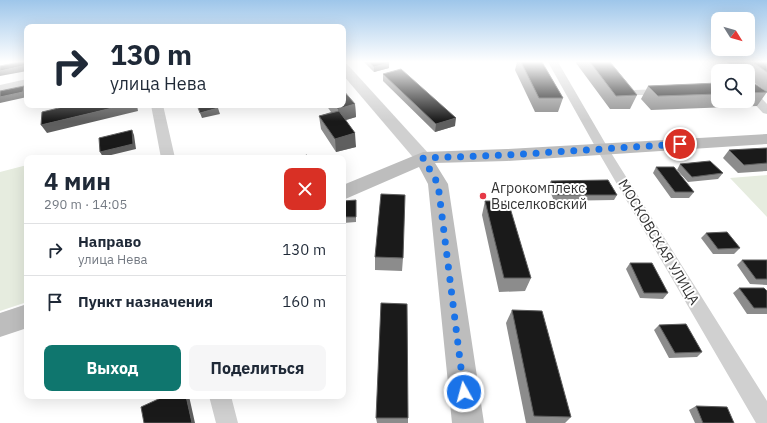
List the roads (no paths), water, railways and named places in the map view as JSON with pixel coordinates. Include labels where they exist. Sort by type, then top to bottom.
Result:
[{"type":"main road","points":[[346,192],[423,158],[507,155],[767,139]]},
{"type":"main road","points":[[423,158],[438,184],[468,423]]},
{"type":"main road","points":[[0,325],[24,317]]},
{"type":"street","points":[[356,82],[423,158]]},
{"type":"street","name":"МОСКОВСКАЯ УЛИЦА","points":[[563,82],[767,421]]},
{"type":"street","points":[[622,82],[631,93],[670,92]]},
{"type":"street","points":[[0,88],[24,83]]},
{"type":"street","points":[[755,98],[767,111]]},
{"type":"street","points":[[158,108],[167,155]]},
{"type":"street","points":[[221,399],[227,423]]},
{"type":"place","name":"Агрокомплекс Выселковский","points":[[483,196]]}]
